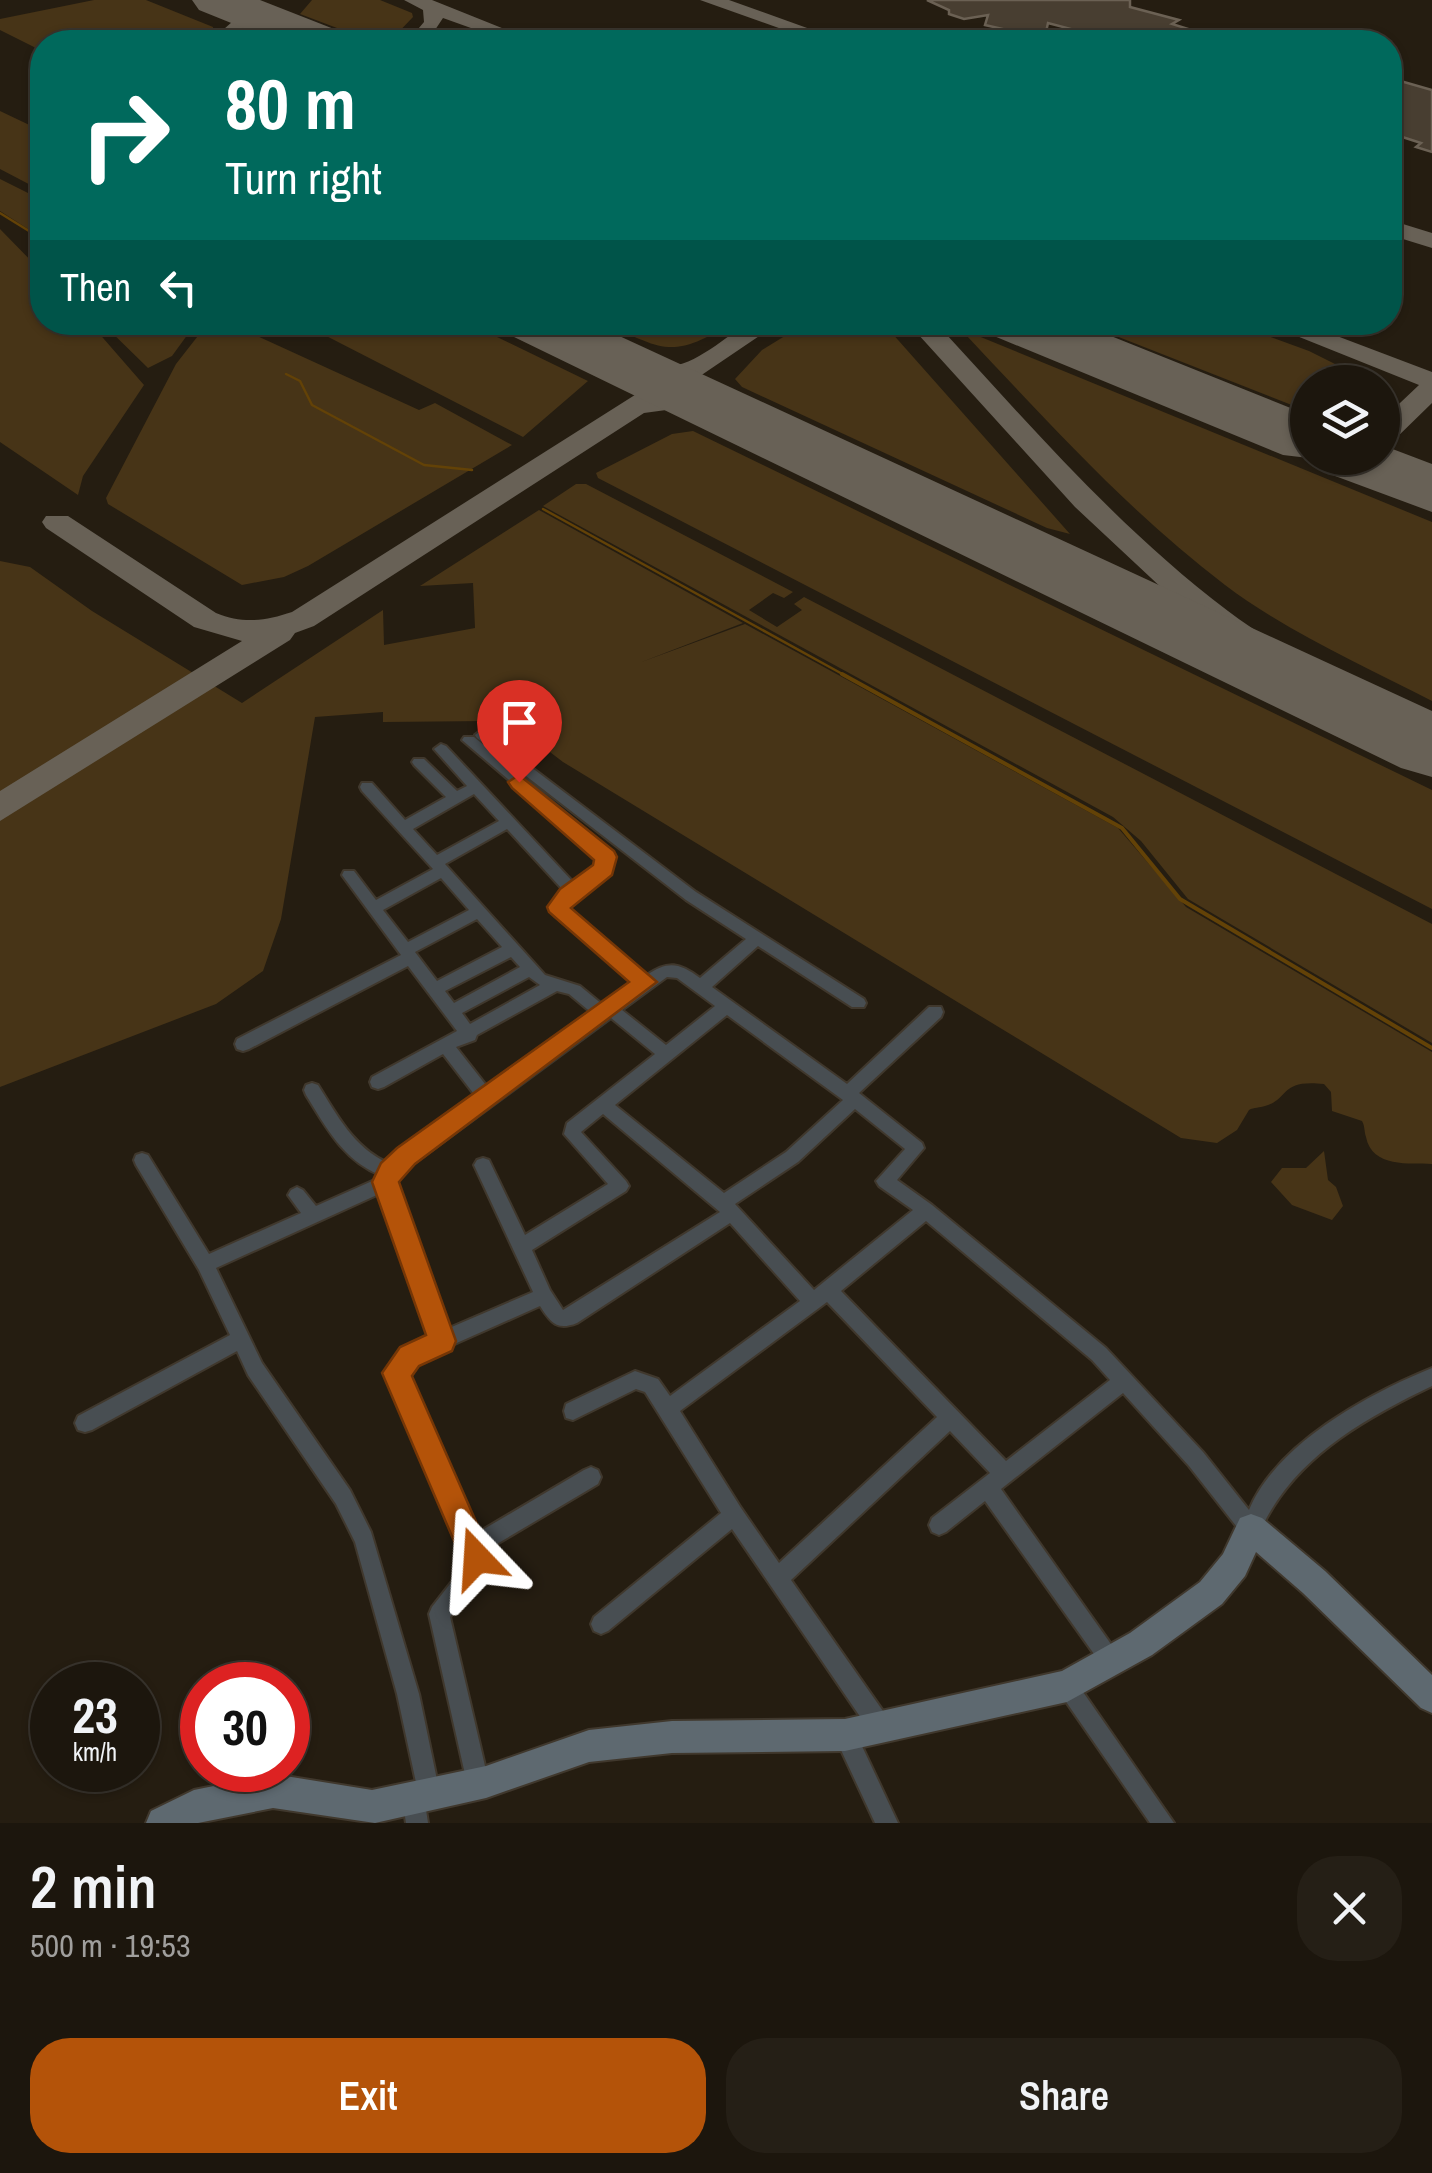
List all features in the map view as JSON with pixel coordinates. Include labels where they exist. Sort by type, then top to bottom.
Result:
[{"type":"street","points":[[646,982],[560,912],[561,902],[604,870],[603,852],[475,738],[691,896],[858,1002]]},
{"type":"street","points":[[441,749],[573,892]]},
{"type":"street","points":[[419,762],[455,798]]},
{"type":"street","points":[[367,787],[530,969],[574,990],[666,1054]]},
{"type":"street","points":[[403,828],[476,787]]},
{"type":"street","points":[[374,908],[508,822]]},
{"type":"street","points":[[349,875],[469,1035]]},
{"type":"street","points":[[243,1044],[478,912]]},
{"type":"street","points":[[701,987],[756,940]]},
{"type":"street","points":[[436,988],[514,948]]},
{"type":"street","points":[[452,1011],[530,969]]},
{"type":"street","points":[[204,1264],[388,1176],[605,1011],[646,982],[675,969],[916,1148],[885,1181],[926,1210],[1125,1380],[1251,1530],[1314,1582],[1432,1697]]},
{"type":"street","points":[[378,1082],[555,984]]},
{"type":"street","points":[[521,1247],[620,1186],[572,1133],[602,1104],[727,1006]]},
{"type":"street","points":[[483,1166],[555,1316],[571,1317],[727,1208],[792,1157],[935,1012]]},
{"type":"street","points":[[445,1044],[487,1099]]},
{"type":"street","points":[[312,1090],[359,1158],[388,1176],[442,1341]]},
{"type":"street","points":[[602,1104],[727,1208],[950,1417],[1005,1474]]},
{"type":"street","points":[[142,1160],[204,1264],[255,1369],[344,1497],[364,1540],[408,1694],[419,1805]]},
{"type":"street","points":[[297,1194],[313,1215]]},
{"type":"street","points":[[668,1409],[821,1296],[926,1210]]},
{"type":"street","points":[[478,1783],[438,1614],[474,1570],[475,1546],[396,1373],[410,1357],[544,1296]]},
{"type":"street","points":[[86,1423],[241,1339]]},
{"type":"street","points":[[164,1823],[194,1807],[273,1791],[372,1806],[419,1805],[589,1746],[672,1737],[845,1735],[1067,1686],[1211,1593],[1234,1566],[1264,1497],[1280,1478],[1330,1436],[1390,1396],[1432,1377]]},
{"type":"street","points":[[573,1411],[635,1380],[651,1386],[777,1579],[882,1729]]},
{"type":"street","points":[[939,1525],[1125,1380]]},
{"type":"street","points":[[777,1579],[950,1417]]},
{"type":"street","points":[[475,1546],[591,1478]]},
{"type":"street","points":[[988,1488],[1111,1661]]},
{"type":"street","points":[[602,1624],[734,1515]]},
{"type":"street","points":[[1067,1686],[1163,1823]]},
{"type":"street","points":[[845,1735],[887,1823]]},
{"type":"shaded area","points":[[94,0],[146,0],[213,27],[30,30],[30,45],[0,30],[0,19]]},
{"type":"shaded area","points":[[312,0],[380,0],[412,13],[413,17],[401,30],[342,30],[300,14]]},
{"type":"shaded area","points":[[0,111],[30,125],[30,185],[0,169]]},
{"type":"shaded area","points":[[0,179],[30,194],[30,230],[0,211]]},
{"type":"shaded area","points":[[0,229],[30,260],[30,335],[100,335],[144,385],[83,476],[78,495],[0,442]]},
{"type":"shaded area","points":[[114,335],[187,335],[172,356],[148,368]]},
{"type":"shaded area","points":[[199,335],[255,335],[419,410],[435,403],[512,445],[308,566],[284,577],[242,585],[108,504],[106,498],[176,364]]},
{"type":"shaded area","points":[[324,335],[493,335],[588,381],[523,437]]},
{"type":"shaded area","points":[[631,335],[710,335],[668,347]]},
{"type":"shaded area","points":[[786,335],[894,335],[1070,534],[1047,528],[742,387],[735,379],[762,350]]},
{"type":"shaded area","points":[[966,335],[976,335],[1290,464],[1290,475],[1317,475],[1432,522],[1432,701],[1273,617],[1225,585],[1122,497]]},
{"type":"shaded area","points":[[1114,335],[1266,335],[1337,365],[1290,365],[1290,404]]},
{"type":"shaded area","points":[[693,431],[1432,790],[1432,909],[598,478],[596,473],[672,434]]},
{"type":"shaded area","points":[[576,484],[586,484],[793,592],[784,598],[773,593],[749,610],[777,627],[802,610],[794,604],[804,597],[1432,924],[1432,1043],[1188,899],[1141,841],[1113,817],[543,506]]},
{"type":"shaded area","points":[[539,510],[743,623],[488,721],[383,722],[383,712],[315,717],[281,919],[263,971],[216,1004],[0,1087],[0,561],[30,567],[92,611],[242,703],[383,610],[384,645],[475,628],[473,583],[420,586]]},
{"type":"shaded area","points":[[745,624],[1118,828],[1186,907],[1432,1052],[1432,1164],[1393,1162],[1376,1154],[1362,1121],[1332,1111],[1331,1092],[1324,1084],[1299,1084],[1273,1103],[1249,1110],[1237,1130],[1217,1143],[1181,1138],[563,762],[500,714]]},
{"type":"shaded area","points":[[1324,1151],[1328,1180],[1336,1187],[1343,1206],[1332,1220],[1292,1205],[1271,1182],[1282,1168],[1306,1168]]},
{"type":"building","points":[[927,0],[1130,0],[1130,7],[1179,20],[1172,24],[1192,30],[1075,30],[1048,23],[1046,30],[1007,30],[985,25],[988,15],[964,19],[949,14],[949,10]]},
{"type":"building","points":[[1402,81],[1432,90],[1432,152],[1416,147],[1421,143],[1402,137]]},
{"type":"waterway","points":[[0,213],[30,232]]},
{"type":"waterway","points":[[286,374],[300,381],[312,405],[424,465],[472,470]]},
{"type":"waterway","points":[[543,509],[846,676]]},
{"type":"waterway","points":[[842,674],[1122,828],[1180,899],[1432,1048]]},
{"type":"taxiway","points":[[414,0],[433,7]]},
{"type":"taxiway","points":[[710,0],[800,30]]},
{"type":"taxiway","points":[[428,30],[434,23],[433,7]]},
{"type":"taxiway","points":[[433,7],[495,30]]},
{"type":"taxiway","points":[[233,30],[247,23],[265,21],[289,29]]},
{"type":"taxiway","points":[[1402,231],[1432,241]]},
{"type":"taxiway","points":[[57,522],[205,620],[242,631],[277,627],[303,619],[747,335]]},
{"type":"taxiway","points":[[932,335],[1085,501],[1192,599],[1278,660],[1432,745]]},
{"type":"taxiway","points":[[1310,335],[1432,381]]},
{"type":"taxiway","points":[[623,365],[667,375],[693,368]]},
{"type":"taxiway","points":[[1400,419],[1432,388]]},
{"type":"taxiway","points":[[643,405],[682,400],[719,410]]},
{"type":"taxiway","points":[[0,808],[279,633]]},
{"type":"runway","points":[[216,0],[291,30]]},
{"type":"runway","points":[[562,335],[1432,747]]},
{"type":"runway","points":[[1049,335],[1290,433]]},
{"type":"runway","points":[[1394,475],[1432,490]]},
{"type":"route","points":[[477,1558],[469,1532],[396,1373],[410,1357],[442,1341],[386,1182],[390,1170],[406,1156],[646,982],[560,912],[561,902],[568,895],[604,870],[606,857],[519,782]]}]
